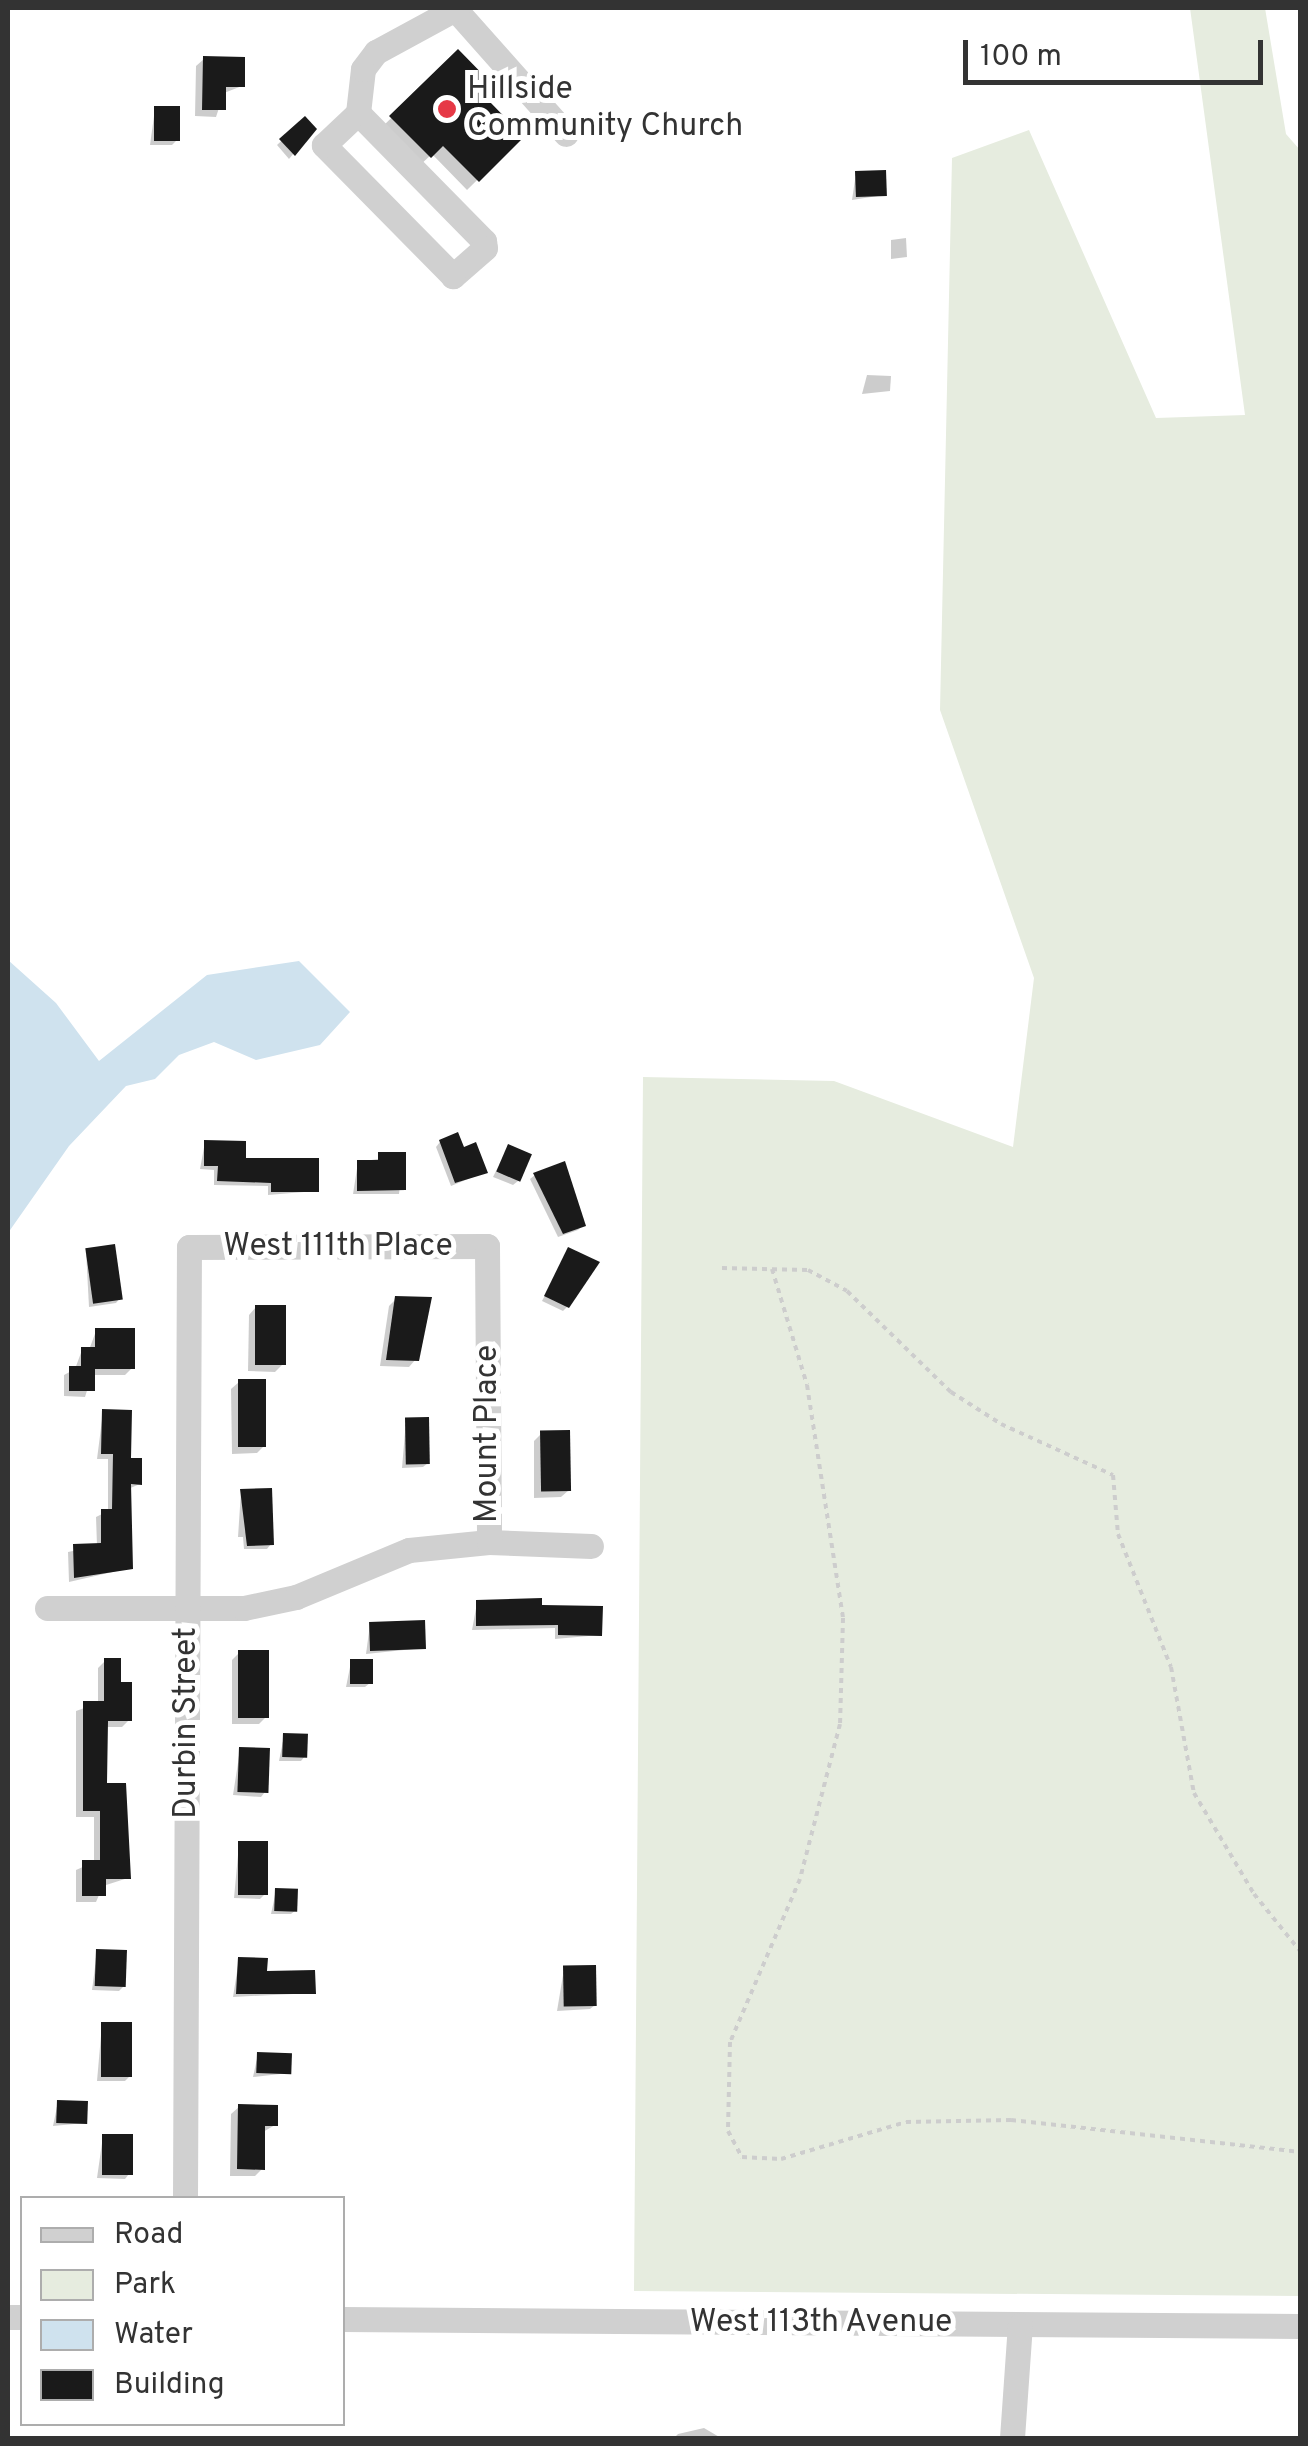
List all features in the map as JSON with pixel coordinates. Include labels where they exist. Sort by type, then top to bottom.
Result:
[{"type":"street","points":[[358,112],[484,241],[484,248],[452,276],[325,149],[358,112],[363,69],[376,52],[456,8],[566,134]]},
{"type":"street","name":"West 111th Place","points":[[188,1247],[487,1246]]},
{"type":"street","name":"Mount Place","points":[[47,1608],[244,1608],[296,1596],[409,1550],[489,1542],[487,1246]]},
{"type":"street","name":"Durbin Street","points":[[184,2196],[188,1247]]},
{"type":"street","points":[[489,1542],[591,1546]]},
{"type":"street","name":"West 113th Avenue","points":[[345,2319],[1300,2326]]},
{"type":"street","points":[[1012,2438],[1020,2325]]},
{"type":"path","points":[[722,1268],[808,1270],[848,1291],[951,1392],[1001,1424],[1113,1475],[1118,1534],[1171,1667],[1194,1793],[1254,1894],[1300,1950]]},
{"type":"path","points":[[772,1269],[807,1385],[843,1618],[840,1724],[800,1880],[730,2042],[728,2130],[742,2157],[781,2159],[906,2122],[1011,2120],[1300,2152]]},
{"type":"green space","points":[[1190,8],[1265,8],[1286,134],[1300,150],[1300,2296],[634,2291],[643,1077],[834,1081],[1013,1147],[1034,978],[940,710],[952,158],[1029,130],[1156,418],[1245,415]]},
{"type":"water","points":[[8,960],[56,1003],[99,1061],[207,975],[299,961],[350,1012],[320,1045],[256,1060],[214,1042],[179,1055],[155,1079],[126,1086],[69,1146],[8,1233]]},
{"type":"building","name":"Hillside Community Church","points":[[458,49],[500,92],[490,102],[524,137],[479,182],[443,146],[431,158],[389,116]]},
{"type":"building","points":[[203,56],[245,57],[245,87],[226,87],[226,110],[202,110]]},
{"type":"building","points":[[154,106],[180,106],[180,141],[154,141]]},
{"type":"building","points":[[305,116],[317,129],[295,156],[279,139]]},
{"type":"building","points":[[886,170],[887,196],[856,197],[855,171]]},
{"type":"building","points":[[458,1132],[464,1147],[476,1142],[488,1173],[455,1183],[439,1140]]},
{"type":"building","points":[[204,1140],[246,1141],[246,1158],[319,1158],[319,1192],[271,1192],[271,1183],[217,1181],[218,1166],[204,1166]]},
{"type":"building","points":[[508,1144],[532,1154],[520,1182],[496,1172]]},
{"type":"building","points":[[378,1152],[406,1152],[406,1190],[357,1191],[357,1160],[378,1160]]},
{"type":"building","points":[[565,1161],[586,1226],[563,1234],[533,1173]]},
{"type":"building","points":[[115,1244],[123,1299],[93,1304],[85,1248]]},
{"type":"building","points":[[568,1247],[600,1262],[569,1308],[544,1296]]},
{"type":"building","points":[[395,1296],[432,1297],[419,1361],[386,1360]]},
{"type":"building","points":[[255,1305],[286,1305],[286,1365],[255,1365]]},
{"type":"building","points":[[95,1328],[135,1328],[135,1369],[95,1369],[95,1391],[69,1391],[69,1366],[81,1366],[81,1347],[95,1347]]},
{"type":"building","points":[[238,1379],[266,1379],[266,1447],[238,1447]]},
{"type":"building","points":[[102,1409],[132,1410],[131,1458],[142,1458],[142,1485],[131,1484],[133,1569],[74,1578],[73,1544],[101,1543],[101,1509],[112,1509],[113,1454],[101,1454]]},
{"type":"building","points":[[405,1417],[429,1417],[430,1464],[406,1464]]},
{"type":"building","points":[[570,1430],[571,1491],[541,1492],[540,1431]]},
{"type":"building","points":[[272,1488],[274,1545],[247,1546],[240,1489]]},
{"type":"building","points":[[542,1598],[542,1605],[603,1606],[602,1636],[558,1635],[558,1625],[476,1626],[476,1600]]},
{"type":"building","points":[[425,1620],[426,1649],[370,1651],[369,1622]]},
{"type":"building","points":[[238,1650],[269,1650],[269,1718],[238,1718]]},
{"type":"building","points":[[104,1658],[121,1658],[121,1682],[132,1682],[132,1721],[108,1721],[107,1783],[126,1783],[131,1879],[106,1879],[106,1896],[82,1896],[82,1860],[100,1860],[100,1811],[83,1811],[83,1701],[104,1701]]},
{"type":"building","points":[[350,1659],[373,1659],[373,1684],[350,1684]]},
{"type":"building","points":[[283,1733],[308,1734],[307,1758],[282,1757]]},
{"type":"building","points":[[239,1747],[270,1748],[268,1793],[237,1792]]},
{"type":"building","points":[[238,1841],[268,1841],[268,1895],[238,1895]]},
{"type":"building","points":[[275,1888],[298,1889],[297,1912],[274,1911]]},
{"type":"building","points":[[96,1949],[127,1950],[126,1987],[95,1986]]},
{"type":"building","points":[[238,1957],[268,1958],[267,1971],[315,1970],[316,1994],[236,1994]]},
{"type":"building","points":[[596,1965],[597,2006],[564,2007],[563,1966]]},
{"type":"building","points":[[101,2022],[132,2022],[132,2077],[101,2077]]},
{"type":"building","points":[[257,2052],[292,2053],[291,2074],[256,2073]]},
{"type":"building","points":[[57,2100],[88,2101],[87,2124],[56,2123]]},
{"type":"building","points":[[238,2104],[278,2105],[278,2126],[265,2126],[265,2170],[237,2169]]},
{"type":"building","points":[[102,2134],[133,2134],[133,2175],[102,2175]]},
{"type":"place","name":"Hillside Community Church","points":[[447,109]]}]
